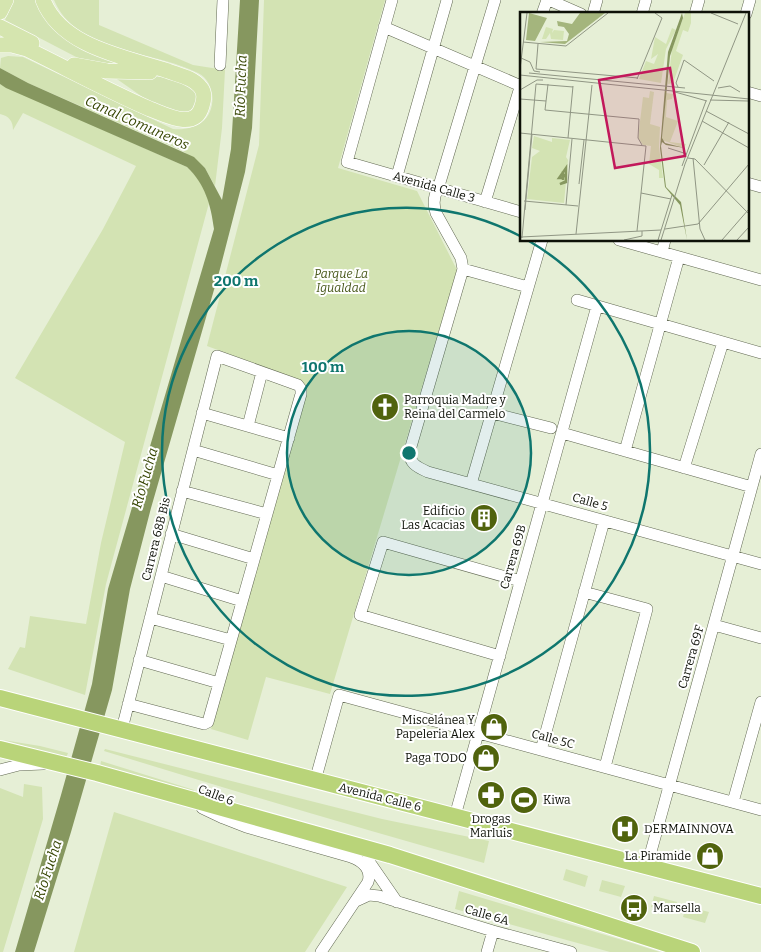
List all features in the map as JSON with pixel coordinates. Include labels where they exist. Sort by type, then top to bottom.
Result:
[{"type":"highway","name":"Avenida Calle 6","points":[[0,698],[761,896]]},
{"type":"highway","points":[[0,749],[98,773],[390,856],[692,952]]},
{"type":"highway","points":[[362,855],[390,856]]},
{"type":"main road","points":[[0,12],[6,0]]},
{"type":"main road","points":[[0,45],[12,44],[27,49],[160,113],[186,120],[192,118],[201,109],[204,100],[203,91],[192,80],[115,56],[80,40],[50,14],[43,0]]},
{"type":"main road","points":[[0,27],[109,82],[160,113]]},
{"type":"main road","points":[[74,65],[107,71],[176,74]]},
{"type":"street","points":[[220,65],[223,0]]},
{"type":"street","points":[[392,0],[384,27],[520,86]]},
{"type":"street","points":[[397,176],[447,0]]},
{"type":"street","points":[[495,0],[438,189],[434,196],[434,206],[461,258],[463,269],[528,287]]},
{"type":"street","points":[[543,12],[548,0],[576,12]]},
{"type":"street","name":"Avenida Calle 3","points":[[384,27],[347,162],[520,212]]},
{"type":"street","points":[[485,202],[520,89]]},
{"type":"street","points":[[748,92],[761,96]]},
{"type":"street","points":[[748,183],[761,187]]},
{"type":"street","points":[[472,484],[542,241]]},
{"type":"street","points":[[626,241],[761,280]]},
{"type":"street","points":[[662,252],[665,241]]},
{"type":"street","points":[[625,451],[679,257]]},
{"type":"street","name":"Calle 5","points":[[463,269],[410,450],[409,457],[413,464],[428,472],[761,564]]},
{"type":"street","points":[[577,300],[761,353]]},
{"type":"street","name":"Carrera 69B","points":[[455,816],[597,306]]},
{"type":"street","points":[[684,468],[723,342]]},
{"type":"street","name":"Carrera 68B Bis","points":[[116,728],[128,704],[217,356],[262,372]]},
{"type":"street","points":[[128,704],[207,724],[302,394],[302,388],[262,372],[248,426]]},
{"type":"street","points":[[202,413],[289,438]]},
{"type":"street","points":[[492,413],[551,428]]},
{"type":"street","points":[[562,433],[752,487]]},
{"type":"street","points":[[192,450],[278,475]]},
{"type":"street","name":"Carrera 69F","points":[[647,866],[761,454]]},
{"type":"street","points":[[182,491],[267,514]]},
{"type":"street","points":[[541,750],[604,520]]},
{"type":"street","points":[[171,534],[254,559]]},
{"type":"street","points":[[500,656],[360,615],[383,542],[520,581]]},
{"type":"street","points":[[161,576],[242,601]]},
{"type":"street","points":[[584,592],[647,609],[605,767]]},
{"type":"street","points":[[150,618],[231,640]]},
{"type":"street","points":[[714,625],[761,638]]},
{"type":"street","points":[[139,660],[219,683]]},
{"type":"street","name":"Calle 5C","points":[[315,781],[338,695],[761,810]]},
{"type":"street","points":[[733,802],[761,702]]},
{"type":"street","points":[[0,770],[19,765],[62,764]]},
{"type":"street","name":"Calle 6","points":[[177,795],[249,822],[362,855]]},
{"type":"street","name":"Calle 6","points":[[177,795],[241,825],[357,859],[364,864],[369,872],[368,882],[355,902]]},
{"type":"street","points":[[362,855],[370,862],[396,902]]},
{"type":"street","name":"Calle 6A","points":[[355,902],[369,895],[571,952]]},
{"type":"street","points":[[321,952],[355,902]]},
{"type":"street","points":[[487,952],[493,931]]},
{"type":"green space","points":[[14,0],[40,0],[43,10],[138,67],[112,66],[80,59],[5,20]]},
{"type":"green space","points":[[54,0],[99,0],[99,25],[193,65],[225,70],[222,128],[215,186],[205,168],[183,151],[28,83],[0,68],[1,58],[8,56],[23,57],[173,129],[192,127],[207,117],[212,104],[212,97],[211,90],[204,77],[180,65],[117,48],[79,31],[65,17]]},
{"type":"green space","name":"Parque La Igualdad","points":[[264,0],[385,0],[338,168],[417,191],[457,270],[330,694],[266,677],[248,740],[211,729],[306,393],[306,386],[302,381],[207,346],[259,145]]},
{"type":"green space","points":[[116,75],[166,77],[184,80],[201,99],[187,116],[154,105],[114,77]]},
{"type":"green space","points":[[0,84],[187,167],[201,183],[209,203],[106,584],[85,695],[8,669],[20,647],[25,648],[30,616],[86,624],[101,543],[125,442],[15,378],[103,229],[136,166],[23,113],[13,130],[10,119],[0,114]]},
{"type":"green space","points":[[3,740],[40,746],[68,753],[66,758]]},
{"type":"green space","points":[[105,749],[382,819],[489,841],[484,863],[104,751]]},
{"type":"green space","points":[[101,761],[194,790],[192,793],[100,767]]},
{"type":"green space","points":[[24,784],[42,787],[43,819],[3,952],[0,952],[0,788],[23,797]]},
{"type":"green space","points":[[114,812],[347,887],[305,952],[74,952]]},
{"type":"green space","points":[[566,869],[588,876],[585,887],[563,880]]},
{"type":"green space","points":[[602,880],[625,886],[621,897],[599,891]]},
{"type":"green space","points":[[459,891],[660,952],[610,952],[455,909]]},
{"type":"green space","points":[[654,896],[677,902],[674,914],[651,907]]},
{"type":"green space","points":[[686,906],[709,912],[705,923],[683,917]]},
{"type":"water","name":"Río Fucha","points":[[240,0],[259,0],[252,128],[245,172],[220,269],[151,508],[130,589],[112,690],[71,832],[34,952],[15,952],[92,684],[108,589],[214,229],[211,212],[203,188],[187,167],[6,88],[0,84],[0,68],[28,83],[194,157],[205,168],[222,200],[231,149]]},
{"type":"place","name":"Parroquia Madre y Reina del Carmelo","points":[[385,407]]},
{"type":"place","name":"Edificio Las Acacias","points":[[484,518]]},
{"type":"place","name":"Miscelánea Y Papeleria Alex","points":[[494,727]]},
{"type":"place","name":"Paga TODO","points":[[486,758]]},
{"type":"place","name":"Drogas Marluis","points":[[491,795]]},
{"type":"place","name":"Kiwa","points":[[524,800]]},
{"type":"place","name":"DERMAINNOVA","points":[[625,829]]},
{"type":"place","name":"La Piramide","points":[[710,856]]},
{"type":"place","name":"Marsella","points":[[634,908]]},
{"type":"water label","name":"Canal Comuneros","points":[[137,123]]}]
